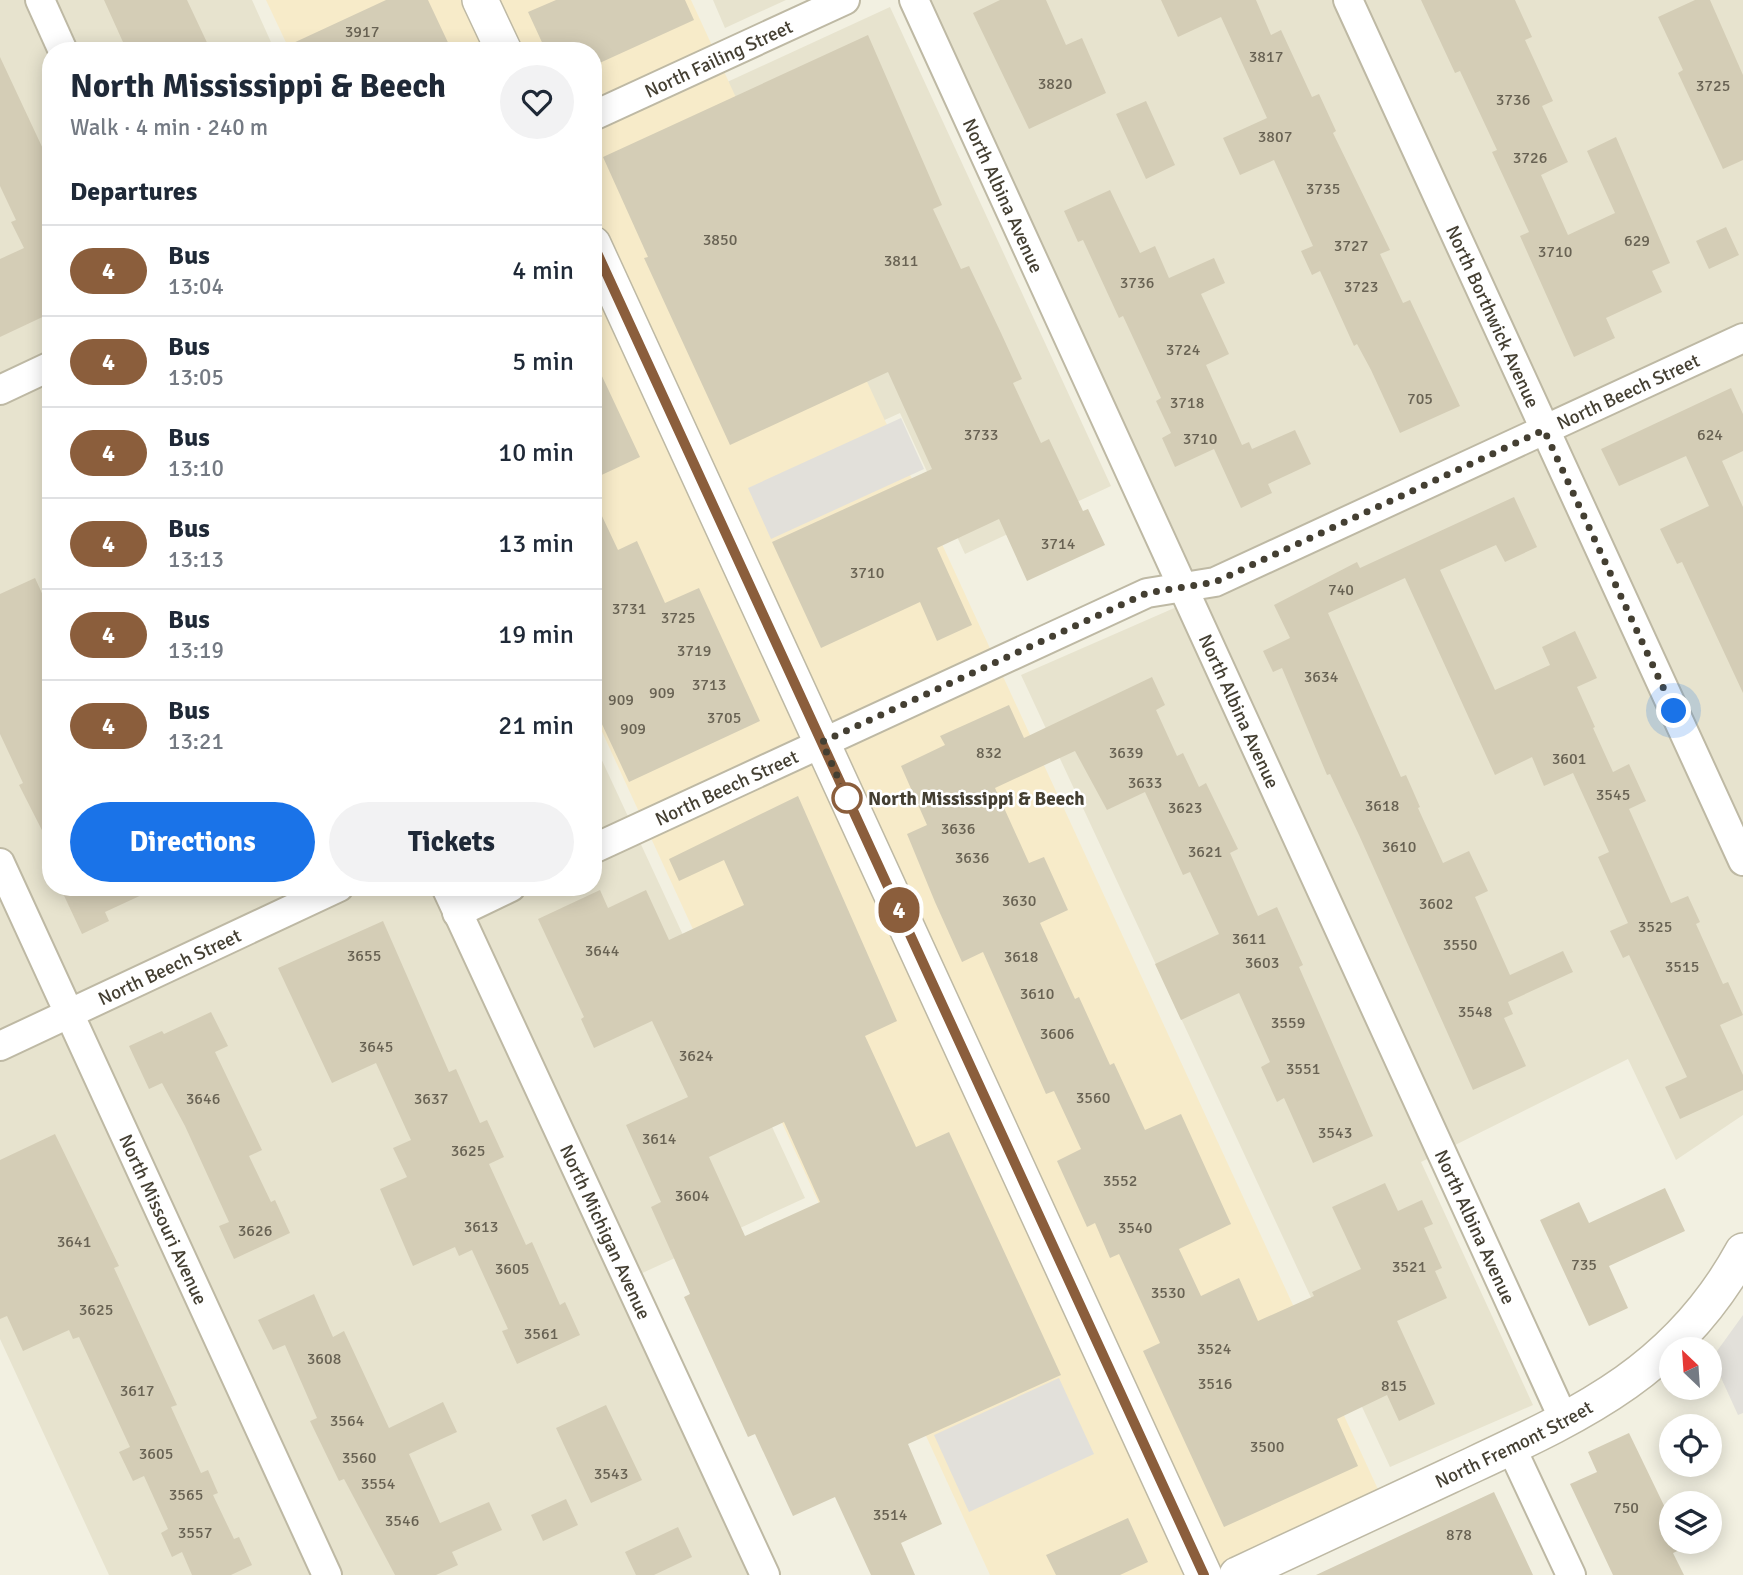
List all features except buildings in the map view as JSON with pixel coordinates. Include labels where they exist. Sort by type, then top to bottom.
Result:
[{"type":"street","points":[[40,0],[59,42]]},
{"type":"street","points":[[480,0],[500,42]]},
{"type":"street","name":"North Failing Street","points":[[602,112],[845,0]]},
{"type":"street","name":"North Albina Avenue","points":[[914,0],[1565,1422]]},
{"type":"street","name":"North Borthwick Avenue","points":[[1348,0],[1743,861]]},
{"type":"street","points":[[602,264],[1204,1575]]},
{"type":"street","name":"North Beech Street","points":[[602,845],[1147,593],[1215,582],[1743,338]]},
{"type":"street","points":[[0,390],[42,370]]},
{"type":"street","name":"North Missouri Avenue","points":[[0,863],[327,1575]]},
{"type":"street","name":"North Beech Street","points":[[0,1046],[320,896]]},
{"type":"street","points":[[451,900],[469,896]]},
{"type":"street","name":"North Michigan Avenue","points":[[451,900],[765,1575]]},
{"type":"street","name":"North Fremont Street","points":[[1237,1575],[1565,1422],[1610,1395],[1673,1346],[1708,1307],[1743,1251]]},
{"type":"street","points":[[1511,1447],[1571,1575]]},
{"type":"shaded area","points":[[0,0],[252,0],[271,42],[42,42],[42,896],[602,896],[602,760],[805,1198],[625,1281],[751,1575],[109,1575],[0,1339]]},
{"type":"shaded area","points":[[266,0],[691,0],[1382,1498],[1217,1575],[990,1575],[602,732],[602,42],[286,42]]},
{"type":"shaded area","points":[[713,0],[786,0],[725,28]]},
{"type":"shaded area","points":[[929,0],[1743,0],[1743,1115],[1676,1160],[1628,1059],[1421,1162],[1533,1405],[1390,1467],[1021,675],[1204,595]]},
{"type":"shaded area","points":[[890,7],[1111,486],[965,554],[900,413],[733,489],[602,166],[602,140]]},
{"type":"shaded area","points":[[901,418],[924,469],[771,539],[748,488]]},
{"type":"shaded area","points":[[1743,1315],[1743,1413],[1738,1415],[1722,1380],[1722,1344]]},
{"type":"shaded area","points":[[1059,1378],[1094,1454],[969,1512],[934,1435]]},
{"type":"bus line","name":"4","points":[[602,264],[1204,1575]]},
{"type":"place","name":"North Mississippi & Beech","points":[[847,798]]},
{"type":"route","points":[[847,798],[848,800],[822,742],[1147,593],[1215,582],[1544,430],[1674,711]]}]
